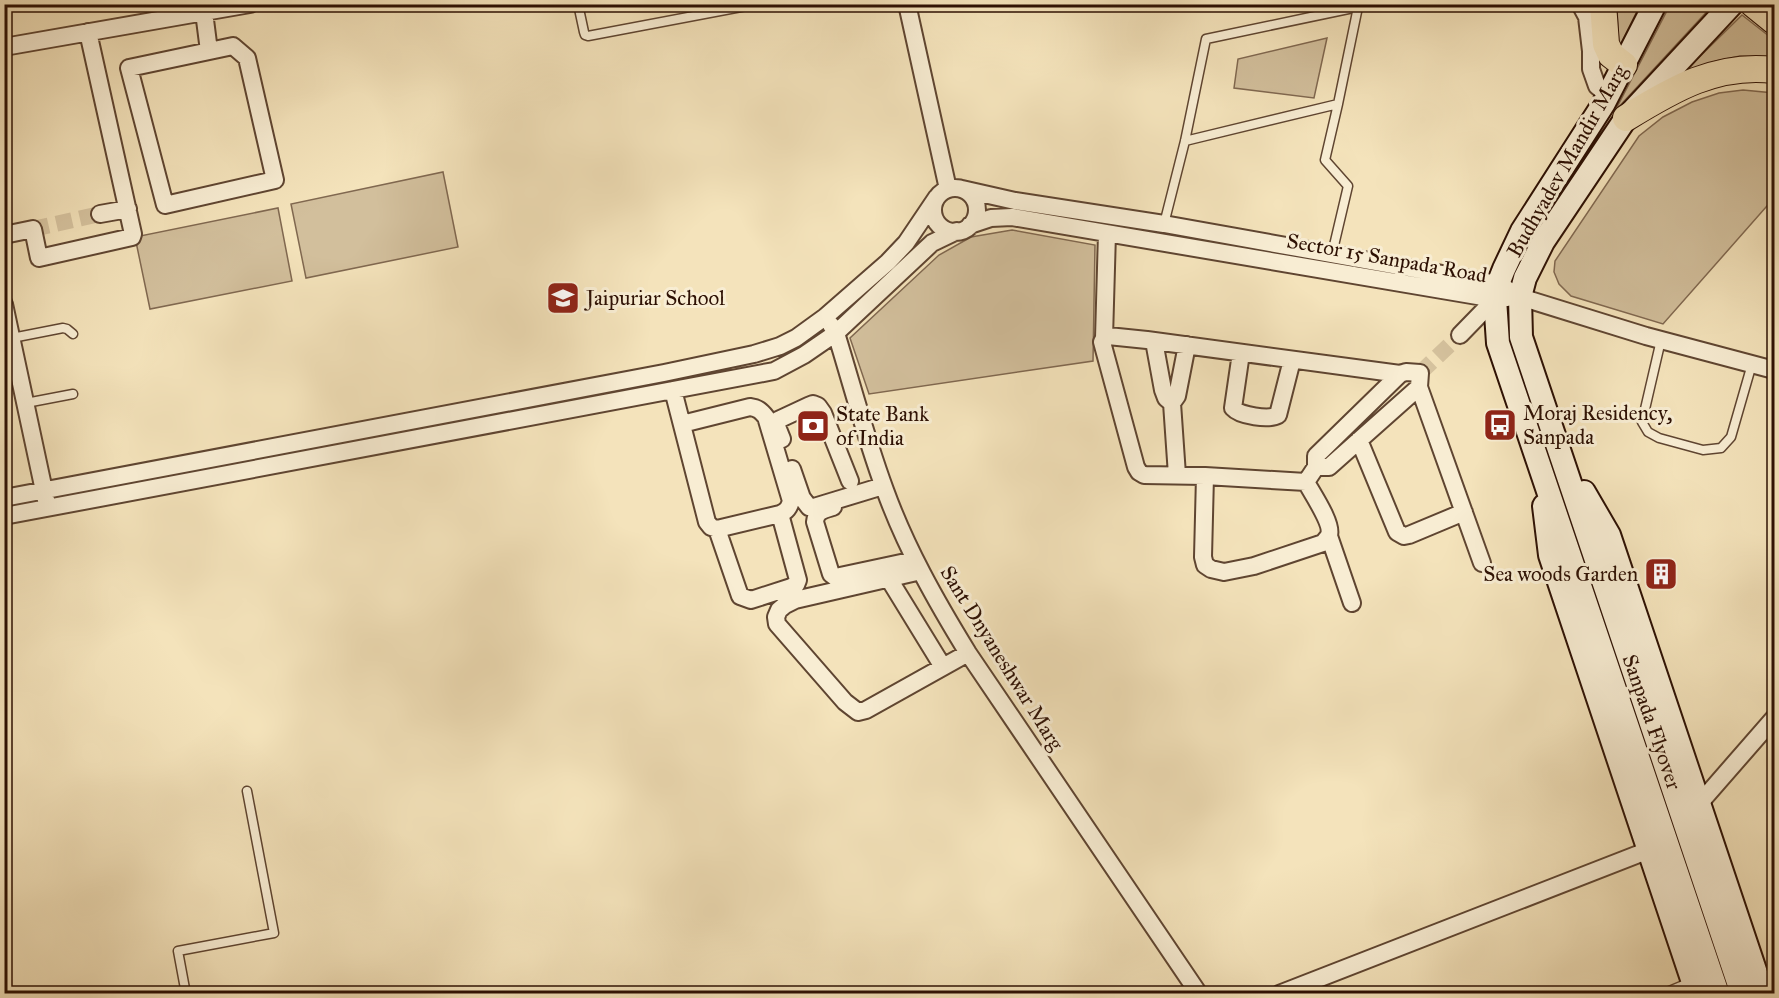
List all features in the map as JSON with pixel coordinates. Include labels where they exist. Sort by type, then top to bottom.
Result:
[{"type":"main road","points":[[1603,4],[1606,44],[1611,55],[1624,65]]},
{"type":"main road","name":"Budhyadev Mandir Marg","points":[[1538,459],[1498,343],[1497,292],[1522,231],[1608,95],[1655,4]]},
{"type":"main road","name":"Budhyadev Mandir Marg","points":[[1560,452],[1521,337],[1520,297],[1525,278],[1542,242],[1626,118],[1732,4]]},
{"type":"main road","points":[[1753,4],[1774,21]]},
{"type":"main road","points":[[1626,118],[1691,81],[1717,73],[1745,69],[1774,70]]},
{"type":"main road","points":[[1560,452],[1609,535],[1763,993]]},
{"type":"main road","name":"Sanpada Flyover","points":[[1560,452],[1742,993]]},
{"type":"main road","points":[[1538,459],[1550,555],[1695,987]]},
{"type":"main road","name":"Sanpada Flyover","points":[[1538,459],[1718,993]]},
{"type":"street","points":[[4,47],[250,4]]},
{"type":"street","points":[[906,4],[949,192]]},
{"type":"street","points":[[1580,4],[1587,17],[1591,69],[1597,86],[1608,95]]},
{"type":"street","points":[[204,12],[209,51]]},
{"type":"street","points":[[4,235],[33,229],[39,258],[132,237],[128,209],[88,32]]},
{"type":"street","points":[[232,46],[247,58],[275,180],[165,205],[129,68],[209,51],[232,46]]},
{"type":"street","points":[[949,192],[973,198],[976,205],[975,219],[964,228],[950,231],[938,224],[933,211],[949,192]]},
{"type":"street","points":[[4,498],[754,354],[780,346],[796,338],[825,317],[888,262],[949,192]]},
{"type":"street","name":"Sector 15 Sanpada Road","points":[[949,192],[1164,224],[1332,254],[1520,297]]},
{"type":"street","points":[[100,214],[128,209]]},
{"type":"street","name":"Sector 15 Sanpada Road","points":[[4,516],[774,371],[804,355],[836,333],[932,243],[991,218],[1012,216],[1107,233],[1497,292]]},
{"type":"street","points":[[1107,233],[1104,338],[1102,342],[1139,472],[1144,475],[1306,482]]},
{"type":"street","points":[[1460,335],[1497,292]]},
{"type":"street","points":[[1520,297],[1660,340],[1774,370]]},
{"type":"street","points":[[4,304],[47,508]]},
{"type":"street","name":"Sant Dnyaneshwar Marg","points":[[825,317],[836,333],[884,488],[918,566],[936,600],[968,653],[1199,993]]},
{"type":"street","points":[[1104,338],[1108,336],[1187,345],[1400,374],[1420,373],[1419,387],[1482,562]]},
{"type":"street","points":[[1154,341],[1163,390],[1166,398],[1172,403]]},
{"type":"street","points":[[1177,475],[1172,403],[1177,396],[1187,345]]},
{"type":"street","points":[[1241,352],[1233,408],[1240,414],[1272,418],[1278,415],[1292,360]]},
{"type":"street","points":[[1306,482],[1316,467],[1316,456],[1400,374]]},
{"type":"street","points":[[1316,467],[1329,467],[1419,387]]},
{"type":"street","points":[[673,390],[707,522],[711,527],[717,529],[780,514],[790,507],[766,417],[761,411],[750,407],[682,424]]},
{"type":"street","points":[[850,481],[823,413],[818,406],[813,404],[778,420],[776,424],[802,498],[809,507],[884,488]]},
{"type":"street","points":[[1359,440],[1394,528],[1401,535],[1409,535],[1464,512]]},
{"type":"street","points":[[1205,476],[1203,557],[1205,565],[1211,569],[1224,572],[1254,566],[1323,543],[1329,536]]},
{"type":"street","points":[[1306,482],[1327,520],[1329,536],[1352,603]]},
{"type":"street","points":[[884,488],[821,511],[816,516],[815,522],[828,569],[835,577],[918,566]]},
{"type":"street","points":[[717,529],[740,596],[751,600],[796,585],[798,580],[780,514]]},
{"type":"street","points":[[918,566],[889,579],[785,604],[776,617],[777,624],[845,702],[858,712],[866,710],[968,653]]},
{"type":"street","points":[[889,579],[943,667]]},
{"type":"street","points":[[911,615],[936,600]]},
{"type":"street","points":[[1699,804],[1774,718]]},
{"type":"street","points":[[1279,993],[1649,850]]},
{"type":"lane","points":[[578,4],[584,32],[588,36],[757,4]]},
{"type":"lane","points":[[1164,224],[1185,141],[1206,39],[1358,7],[1325,160],[1348,186],[1332,254]]},
{"type":"lane","points":[[1185,141],[1338,104]]},
{"type":"lane","points":[[12,338],[63,328],[68,328],[73,334]]},
{"type":"lane","points":[[1660,340],[1642,422],[1648,432],[1659,438],[1703,450],[1722,448],[1731,437],[1752,364]]},
{"type":"lane","points":[[26,404],[73,394]]},
{"type":"lane","points":[[186,993],[178,951],[274,933],[247,791]]},
{"type":"lane","points":[[1662,993],[1695,987]]},
{"type":"shaded area","points":[[1616,5],[1640,5],[1619,48],[1617,8]]},
{"type":"shaded area","points":[[1670,5],[1713,5],[1615,111]]},
{"type":"shaded area","points":[[1742,15],[1774,40],[1774,57],[1740,56],[1716,61],[1682,74]]},
{"type":"shaded area","points":[[1327,38],[1314,98],[1234,88],[1238,59]]},
{"type":"shaded area","points":[[1743,90],[1774,93],[1774,198],[1663,324],[1571,296],[1559,284],[1554,272],[1555,261],[1639,136],[1663,117],[1692,102],[1719,93]]},
{"type":"shaded area","points":[[443,172],[458,247],[306,278],[291,204]]},
{"type":"shaded area","points":[[278,208],[292,281],[150,309],[135,237]]},
{"type":"shaded area","points":[[1012,230],[1095,245],[1093,361],[869,394],[850,338],[939,255],[971,237]]},
{"type":"tunnel","points":[[33,229],[100,214]]},
{"type":"tunnel","points":[[1420,373],[1460,335]]},
{"type":"place","name":"Jaipuriar School","points":[[563,298]]},
{"type":"place","name":"Moraj Residency, Sanpada","points":[[1500,425]]},
{"type":"place","name":"State Bank of India","points":[[813,426]]},
{"type":"place","name":"Sea woods Garden","points":[[1661,574]]}]
